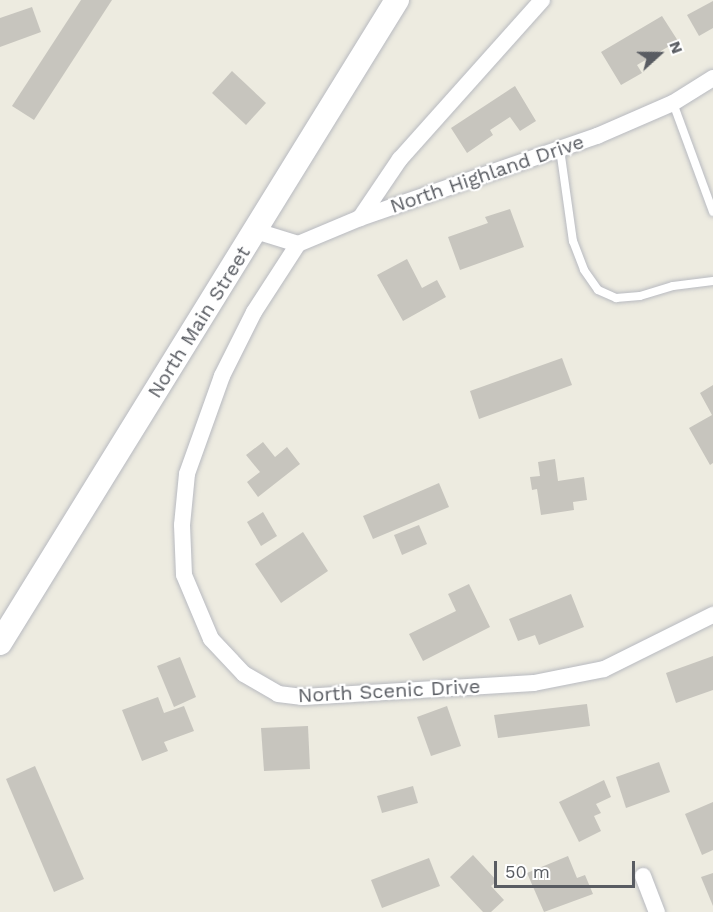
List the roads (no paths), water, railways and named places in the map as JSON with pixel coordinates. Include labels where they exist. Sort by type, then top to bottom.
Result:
[{"type":"main road","name":"North Main Street","points":[[0,644],[397,0]]},
{"type":"street","points":[[360,218],[400,159],[542,0]]},
{"type":"street","name":"North Highland Drive","points":[[298,244],[360,218],[560,149],[673,103],[713,78]]},
{"type":"street","points":[[256,231],[298,244]]},
{"type":"street","name":"North Scenic Drive","points":[[298,244],[254,312],[222,376],[187,474],[182,533],[184,575],[211,639],[244,674],[278,694],[303,697],[534,683],[603,669],[713,615]]},
{"type":"street","points":[[643,876],[657,912]]},
{"type":"lane","points":[[673,103],[713,212]]},
{"type":"lane","points":[[560,149],[573,241],[584,270],[598,290],[624,298],[713,281]]}]
